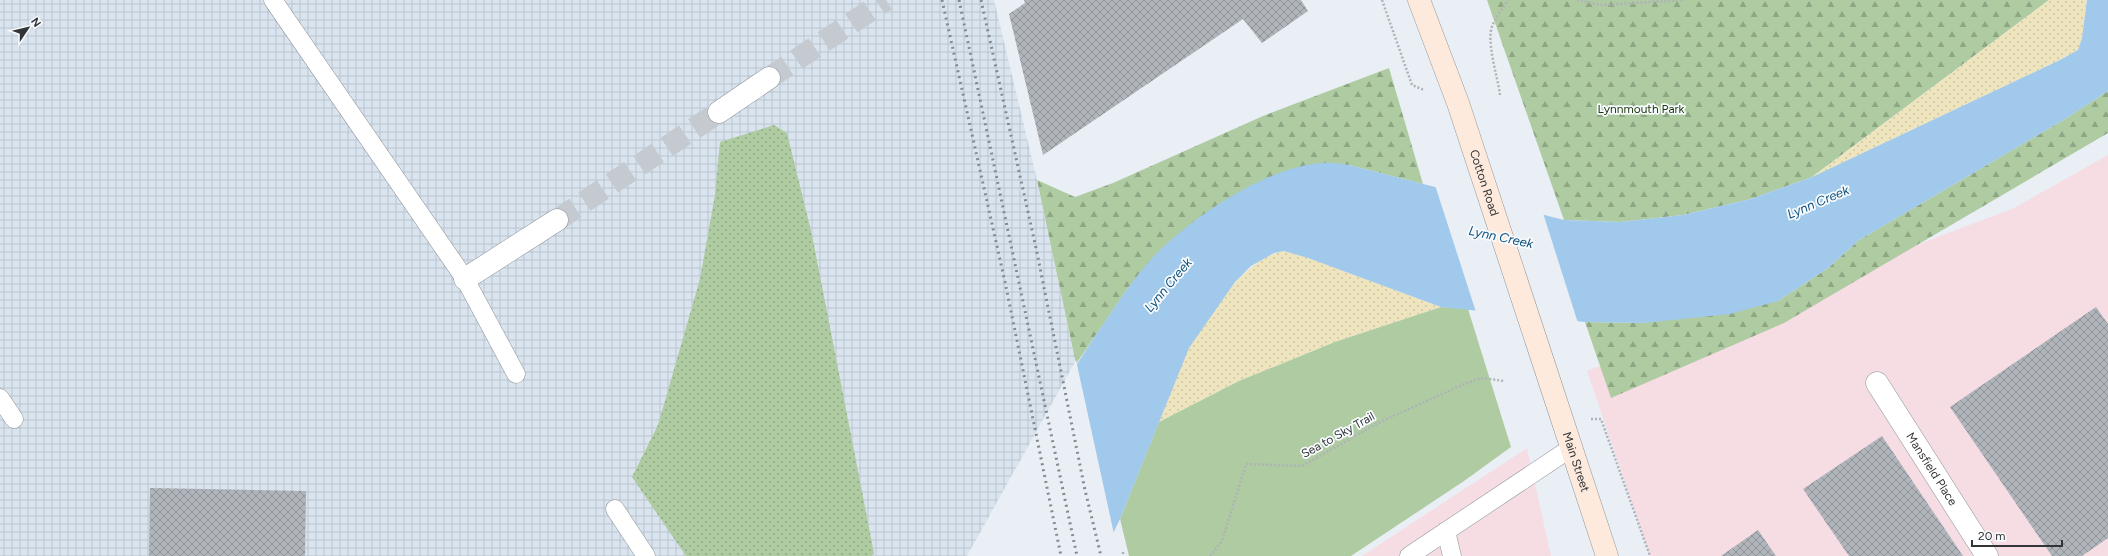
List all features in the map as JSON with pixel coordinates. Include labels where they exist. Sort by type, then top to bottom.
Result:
[{"type":"main road","name":"Cotton Road","points":[[1419,0],[1458,103],[1545,367]]},
{"type":"main road","name":"Main Street","points":[[1545,367],[1607,556]]},
{"type":"street","points":[[719,112],[770,78]]},
{"type":"street","points":[[465,279],[557,220]]},
{"type":"street","name":"Mansfield Place","points":[[1877,383],[1987,556]]},
{"type":"lane","points":[[273,0],[465,279],[516,374]]},
{"type":"lane","points":[[0,398],[14,419]]},
{"type":"lane","points":[[1409,556],[1571,448]]},
{"type":"lane","points":[[615,509],[646,556]]},
{"type":"lane","points":[[1446,531],[1452,556]]},
{"type":"path","points":[[1382,0],[1412,85]]},
{"type":"path","points":[[1500,95],[1498,74],[1493,59],[1492,25],[1508,0]]},
{"type":"path","points":[[1577,0],[1601,5],[1655,3],[1683,0]]},
{"type":"path","name":"Sea to Sky Trail","points":[[1210,556],[1222,541],[1246,464],[1302,466],[1380,422],[1481,378],[1504,381]]},
{"type":"path","points":[[1601,419],[1650,556]]},
{"type":"path","points":[[1122,552],[1123,556]]},
{"type":"shaded area","points":[[0,0],[994,0],[1037,180],[1076,364],[969,556],[0,556]]},
{"type":"shaded area","points":[[2108,155],[2108,556],[1650,556],[1587,371],[2014,208]]},
{"type":"shaded area","points":[[1527,448],[1551,556],[1362,556]]},
{"type":"green space","name":"Lynnmouth Park","points":[[1487,0],[2049,0],[1812,177],[1751,199],[1683,215],[1621,222],[1564,220]]},
{"type":"green space","points":[[1389,68],[1423,184],[1349,165],[1155,256],[1128,288],[1076,364],[1037,180],[1075,197],[1113,183],[1263,116]]},
{"type":"green space","points":[[2108,91],[2108,133],[1784,323],[1611,398],[1585,322],[1643,323],[1778,301],[1828,268],[1859,240],[2065,119]]},
{"type":"green space","points":[[774,125],[787,133],[812,235],[874,553],[872,556],[686,556],[632,477],[658,425],[700,279],[715,195],[720,142]]},
{"type":"green space","points":[[1441,307],[1468,309],[1511,447],[1464,481],[1351,556],[1129,556],[1120,519],[1159,422],[1239,381],[1335,342]]},
{"type":"sand","points":[[2049,0],[2087,0],[2082,38],[2078,50],[2060,60],[1812,177]]},
{"type":"sand","points":[[1284,251],[1308,258],[1441,307],[1335,342],[1239,381],[1159,422],[1189,348],[1206,320],[1242,276],[1256,264],[1270,256]]},
{"type":"water","name":"Lynn Creek","points":[[2087,0],[2108,0],[2108,91],[2065,119],[1859,240],[1828,268],[1778,301],[1730,314],[1643,323],[1585,322],[1441,307],[1308,258],[1284,251],[1274,253],[1251,266],[1235,282],[1189,348],[1120,519],[1102,556],[969,556],[1051,407],[1087,348],[1135,279],[1155,255],[1171,240],[1210,210],[1255,184],[1278,174],[1300,167],[1322,163],[1332,163],[1349,165],[1564,220],[1621,222],[1683,215],[1751,199],[1812,177],[2060,60],[2078,50],[2082,38]]},
{"type":"pier","points":[[1435,185],[1543,213],[1578,323],[1476,312]]},
{"type":"pier","points":[[1076,360],[1114,534],[1104,556],[967,556]]},
{"type":"building","points":[[1024,0],[1301,0],[1308,11],[1262,43],[1243,19],[1043,155],[1009,14],[1025,3]]},
{"type":"building","points":[[2096,307],[2108,324],[2108,538],[2082,556],[2052,556],[1950,407]]},
{"type":"building","points":[[1882,436],[1963,556],[1849,556],[1803,489]]},
{"type":"building","points":[[150,488],[306,491],[305,556],[149,556]]},
{"type":"building","points":[[1758,530],[1776,556],[1721,556]]},
{"type":"tunnel","points":[[769,78],[886,0]]},
{"type":"tunnel","points":[[557,220],[719,112]]},
{"type":"railway","points":[[942,0],[1005,282],[1061,556]]},
{"type":"railway","points":[[959,0],[1077,556]]},
{"type":"railway","points":[[981,0],[1036,248],[1085,490],[1101,556]]}]
